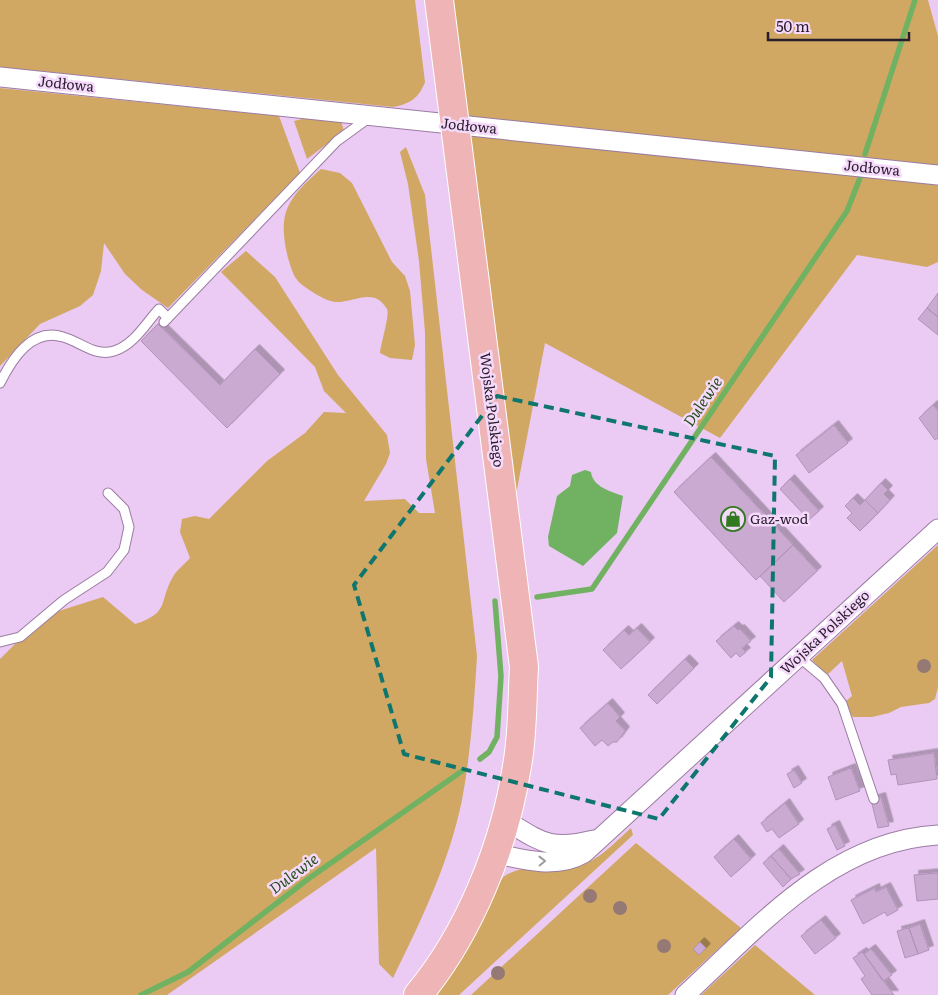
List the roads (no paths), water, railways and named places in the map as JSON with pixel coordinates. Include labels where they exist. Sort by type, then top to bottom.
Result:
[{"type":"main road","name":"Wojska Polskiego","points":[[418,995],[434,976],[470,915],[505,820],[518,765],[524,667],[439,0]]},
{"type":"street","name":"Jodłowa","points":[[0,77],[938,175]]},
{"type":"street","name":"Wojska Polskiego","points":[[494,853],[527,861],[567,861],[584,853],[938,529]]},
{"type":"street","name":"Wojska Polskiego","points":[[505,820],[542,843],[569,846],[602,838]]},
{"type":"street","points":[[685,995],[790,898],[820,876],[868,850],[896,842],[938,835]]},
{"type":"lane","points":[[0,383],[11,361],[20,351],[41,337],[62,336],[83,347],[108,352],[128,344],[159,309],[166,320],[337,141],[372,116]]},
{"type":"lane","points":[[0,642],[20,637],[64,600],[107,572],[124,550],[129,527],[124,509],[108,493]]},
{"type":"lane","points":[[799,656],[824,678],[842,704],[874,799]]},
{"type":"waterway","name":"Dulewie","points":[[865,154],[915,0]]},
{"type":"waterway","name":"Dulewie","points":[[537,597],[592,589],[847,211],[860,178]]},
{"type":"waterway","name":"Dulewie","points":[[480,759],[489,752],[497,737],[501,676],[495,601]]},
{"type":"waterway","name":"Dulewie","points":[[141,995],[188,972],[308,879],[462,771]]},
{"type":"place","name":"Gaz-wod","points":[[733,519]]}]
